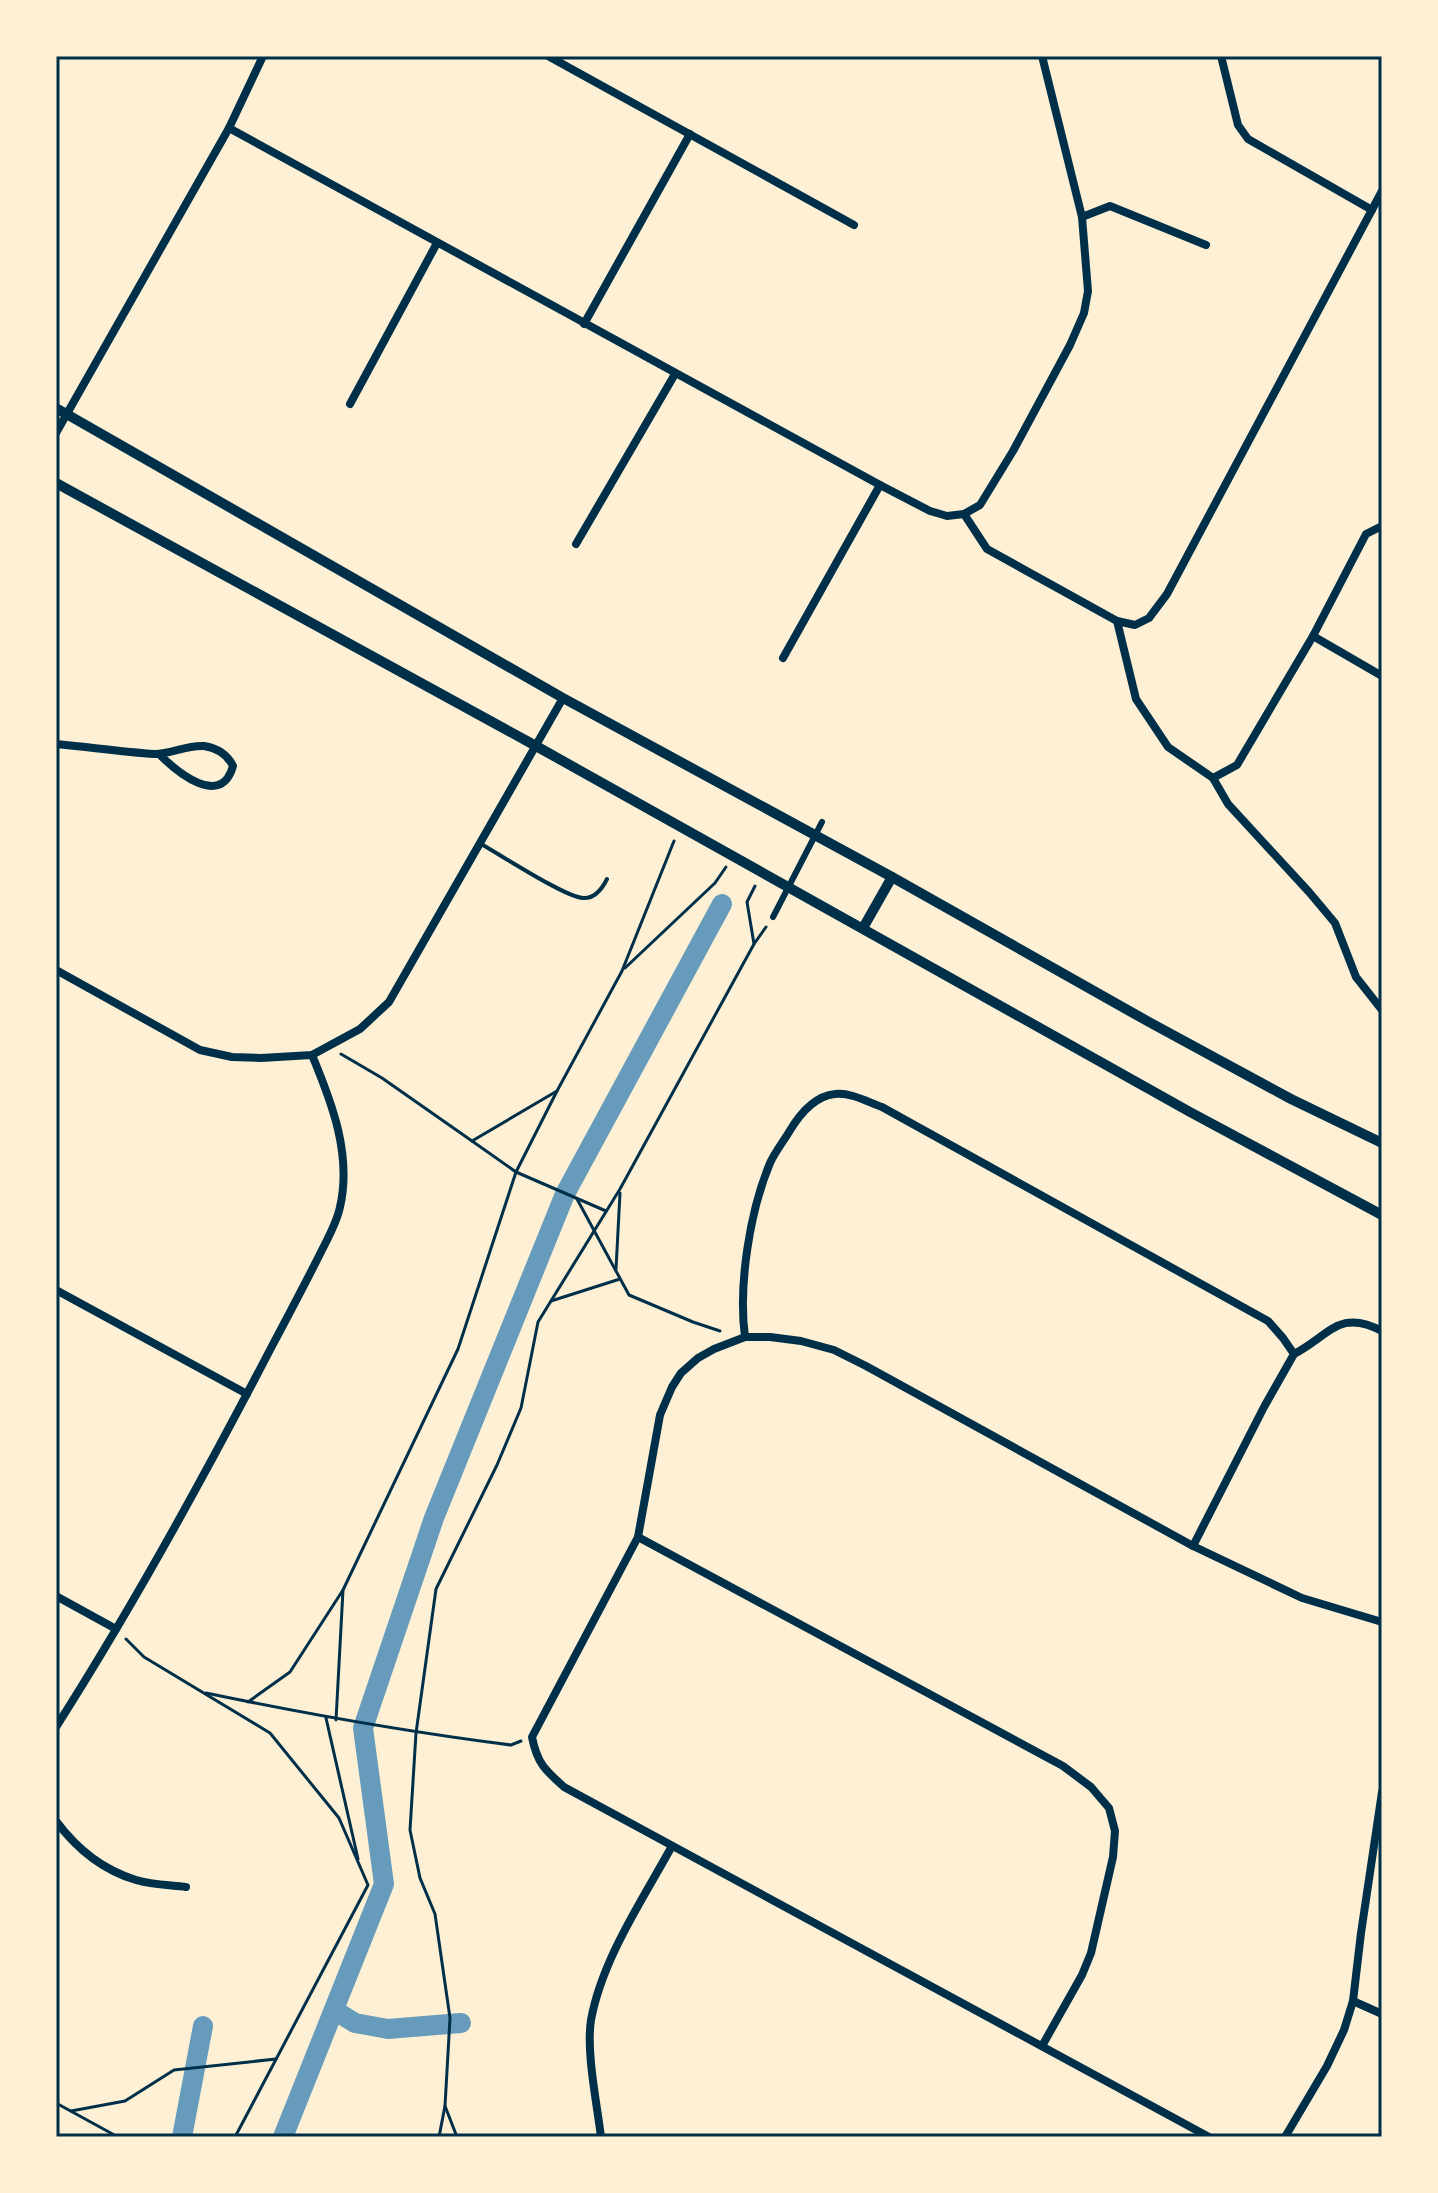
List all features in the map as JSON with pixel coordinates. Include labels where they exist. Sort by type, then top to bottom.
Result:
[{"type":"street","points":[[56,433],[229,128],[263,56]]},
{"type":"street","points":[[548,56],[854,225]]},
{"type":"street","points":[[229,128],[880,485],[930,511],[947,516],[964,514],[980,505],[1013,451],[1084,313],[1088,291],[1082,217],[1042,56]]},
{"type":"street","points":[[1221,56],[1238,125],[1248,139],[1372,210]]},
{"type":"street","points":[[584,324],[690,134]]},
{"type":"street","points":[[964,514],[987,549],[1117,621],[1135,625],[1149,618],[1167,594],[1382,191]]},
{"type":"street","points":[[1082,217],[1110,206],[1206,245]]},
{"type":"street","points":[[350,404],[437,243]]},
{"type":"street","points":[[576,544],[675,374]]},
{"type":"street","points":[[56,408],[563,698],[892,877],[1149,1022],[1291,1099],[1382,1143]]},
{"type":"street","points":[[56,483],[789,886],[1190,1112],[1381,1211]]},
{"type":"street","points":[[783,658],[880,485]]},
{"type":"street","points":[[1213,778],[1237,765],[1313,636],[1366,534],[1382,526]]},
{"type":"street","points":[[1117,621],[1136,699],[1168,747],[1213,778],[1228,804],[1335,923],[1356,977],[1382,1010]]},
{"type":"street","points":[[1313,636],[1382,676]]},
{"type":"street","points":[[56,970],[200,1050],[232,1057],[261,1058],[312,1055],[329,1047],[360,1029],[389,1002],[563,698]]},
{"type":"street","points":[[56,744],[159,754],[182,747],[206,746],[228,757],[233,766],[230,776],[221,783],[209,786],[183,775],[159,754]]},
{"type":"street","points":[[773,917],[822,822]]},
{"type":"street","points":[[863,928],[892,877]]},
{"type":"street","points":[[56,1727],[200,1482],[312,1271],[340,1209],[345,1173],[340,1136],[330,1097],[312,1055]]},
{"type":"street","points":[[745,1337],[744,1278],[755,1212],[771,1162],[798,1118],[817,1100],[836,1093],[858,1097],[882,1107],[1268,1321],[1294,1354]]},
{"type":"street","points":[[56,1290],[247,1394]]},
{"type":"street","points":[[1193,1546],[1294,1354],[1340,1324],[1357,1321],[1382,1331]]},
{"type":"street","points":[[1209,2137],[564,1787],[544,1769],[535,1755],[532,1737],[638,1537],[660,1415],[672,1387],[681,1373],[698,1358],[745,1337],[801,1341],[834,1350],[1193,1546],[1302,1598],[1382,1622]]},
{"type":"street","points":[[638,1537],[1063,1766],[1091,1787],[1109,1808],[1115,1831],[1113,1857],[1098,1930],[1082,1975],[1042,2046]]},
{"type":"street","points":[[56,1596],[116,1629]]},
{"type":"street","points":[[1285,2137],[1327,2066],[1344,2030],[1353,2001],[1382,1792]]},
{"type":"street","points":[[56,1821],[89,1857],[118,1873],[139,1881],[186,1887]]},
{"type":"street","points":[[601,2137],[592,2070],[591,2022],[601,1985],[627,1928],[672,1846]]},
{"type":"street","points":[[1353,2001],[1382,2014]]},
{"type":"lane","points":[[481,844],[565,892],[582,898],[592,897],[602,889],[607,879]]},
{"type":"path","points":[[248,1702],[290,1672],[343,1590],[458,1349],[516,1172],[622,971],[680,827]]},
{"type":"path","points":[[622,971],[715,883],[733,857]]},
{"type":"path","points":[[754,944],[747,902],[761,872]]},
{"type":"path","points":[[439,2137],[445,2106],[450,2018],[435,1914],[420,1878],[410,1830],[416,1733],[436,1589],[497,1465],[521,1408],[538,1322],[620,1189],[754,944],[773,917]]},
{"type":"path","points":[[329,1047],[382,1078],[516,1172],[606,1211]]},
{"type":"path","points":[[472,1141],[557,1091]]},
{"type":"path","points":[[616,1271],[620,1189]]},
{"type":"path","points":[[577,1199],[629,1295],[720,1331]]},
{"type":"path","points":[[551,1301],[620,1279]]},
{"type":"path","points":[[336,1720],[343,1590]]},
{"type":"path","points":[[116,1629],[144,1657],[270,1733],[339,1818],[368,1885],[235,2137]]},
{"type":"path","points":[[202,1692],[416,1733],[511,1745],[532,1737]]},
{"type":"path","points":[[326,1718],[360,1866]]},
{"type":"path","points":[[71,2111],[125,2101],[174,2070],[276,2059]]},
{"type":"path","points":[[56,2103],[118,2137]]},
{"type":"path","points":[[445,2106],[457,2137]]},
{"type":"waterway","points":[[283,2137],[384,1884],[363,1728],[434,1518],[565,1194],[722,904]]},
{"type":"waterway","points":[[334,2010],[355,2023],[388,2029],[461,2023]]},
{"type":"waterway","points":[[182,2137],[203,2026]]}]
